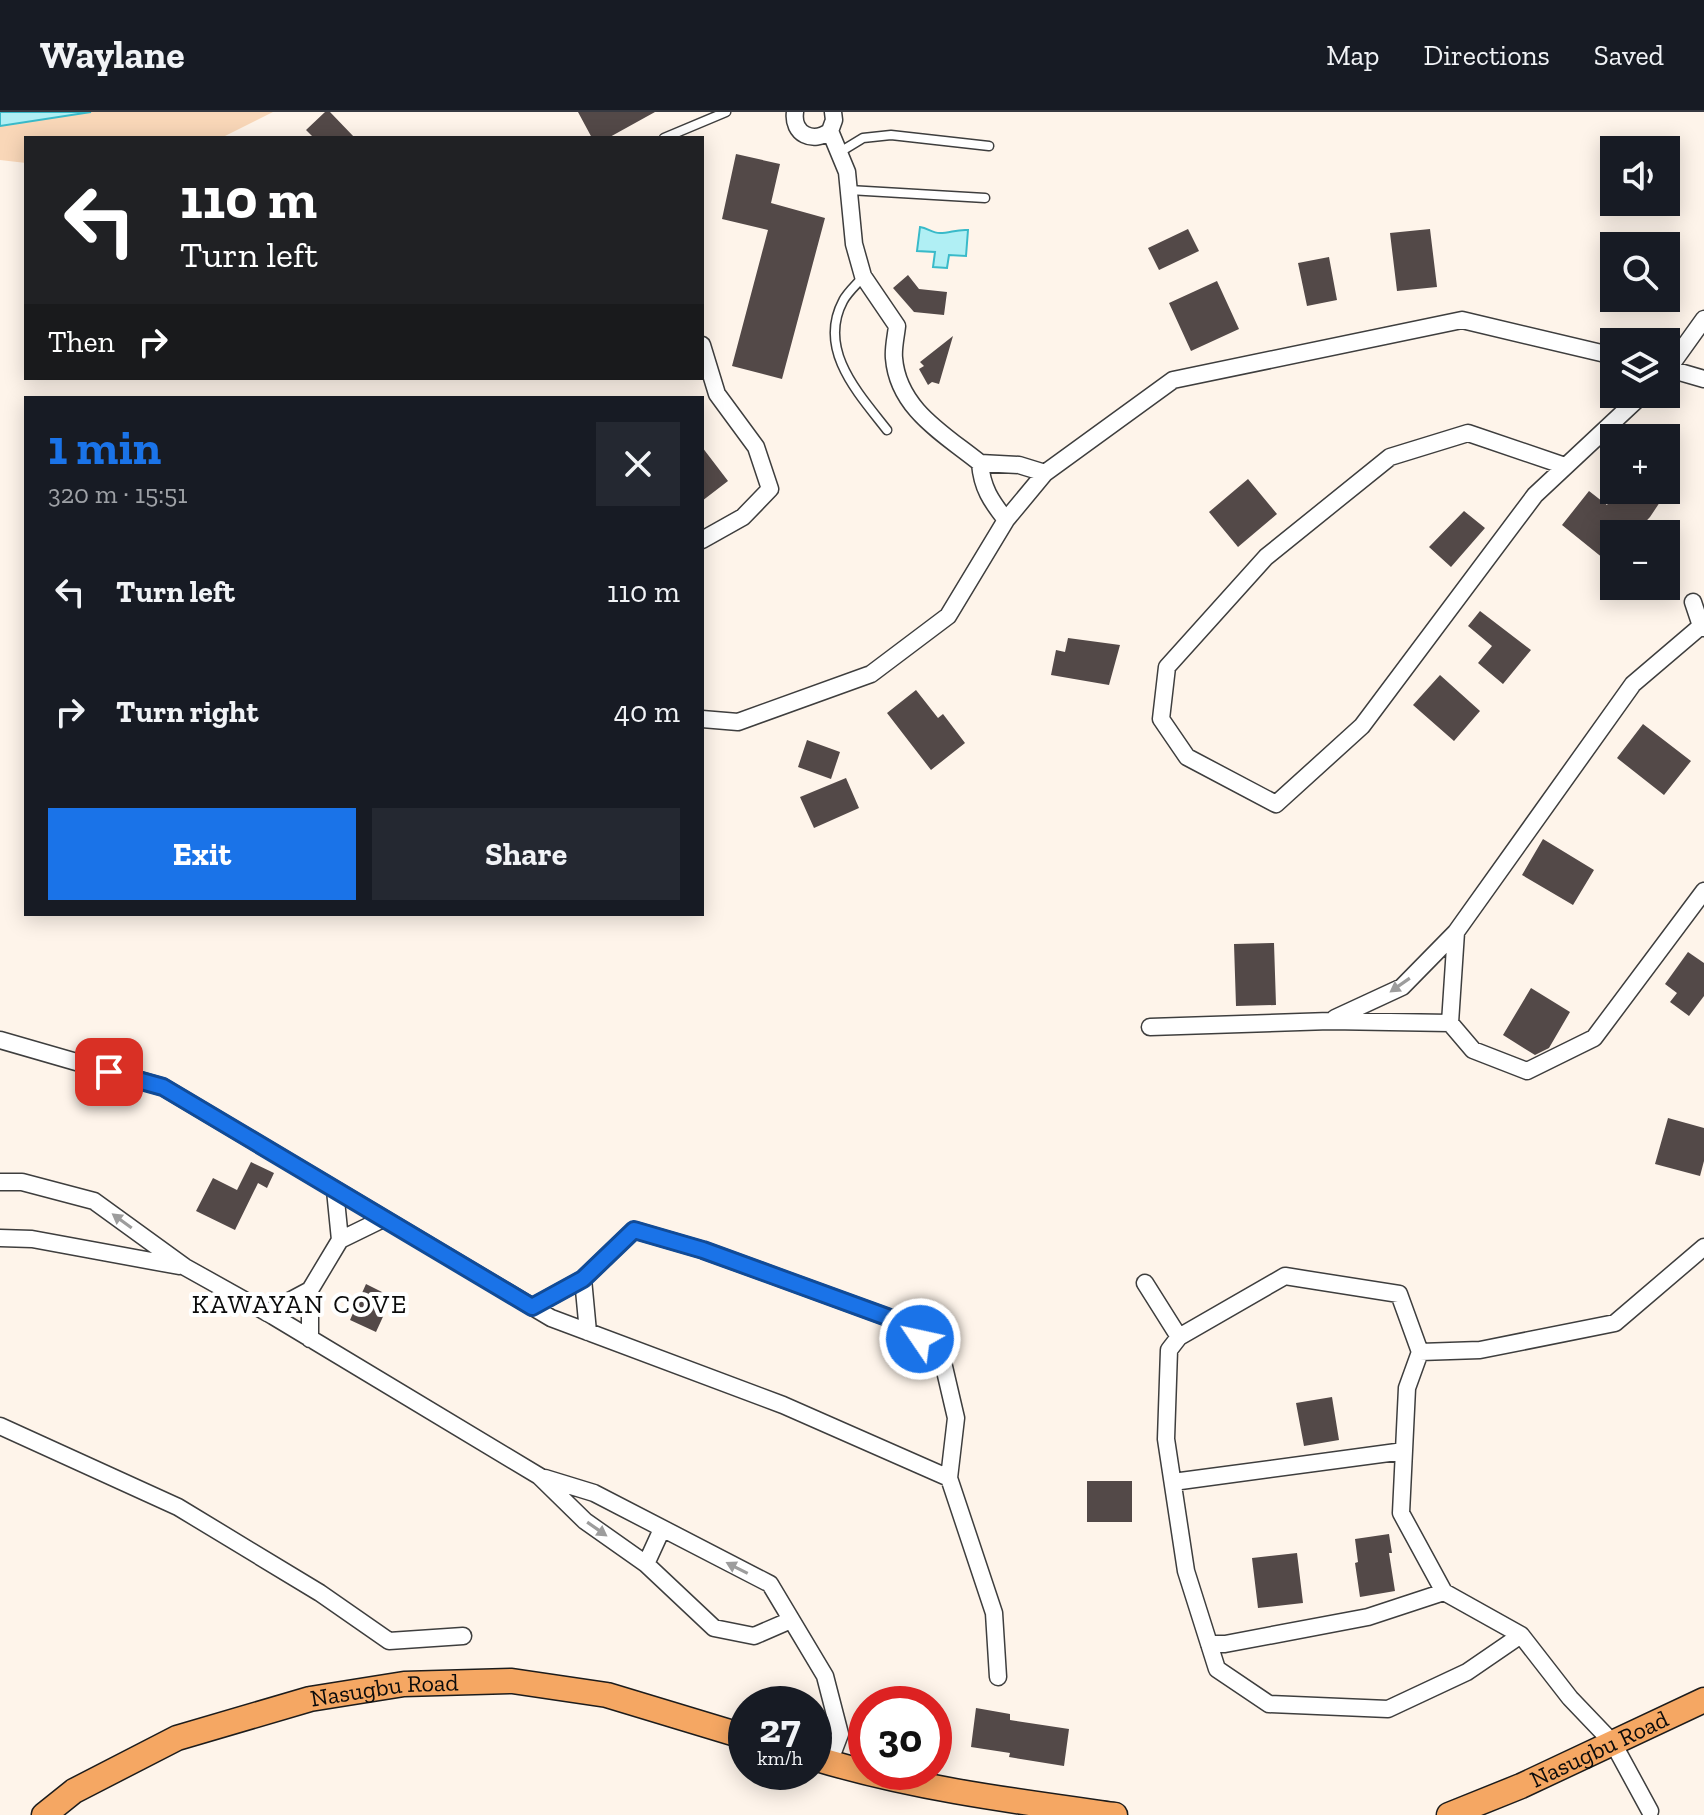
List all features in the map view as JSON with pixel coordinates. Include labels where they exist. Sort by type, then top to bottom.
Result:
[{"type":"main road","name":"Nasugbu Road","points":[[44,1815],[74,1791],[177,1738],[310,1699],[404,1684],[512,1681],[607,1695],[728,1732]]},
{"type":"main road","name":"Nasugbu Road","points":[[1449,1815],[1521,1786],[1704,1700]]},
{"type":"main road","points":[[832,1763],[892,1780],[1115,1815]]},
{"type":"street","points":[[795,112],[797,128],[804,135],[820,137],[830,131],[833,112]]},
{"type":"street","points":[[830,131],[847,172],[854,244],[863,276],[897,326],[894,358],[905,398],[926,421],[980,463],[1019,465],[1045,473]]},
{"type":"street","points":[[1680,352],[1704,319]]},
{"type":"street","points":[[704,719],[738,722],[871,674],[948,616],[1006,520],[1045,473],[1173,380],[1462,320],[1600,353]]},
{"type":"street","points":[[704,352],[717,394],[756,447],[770,489],[743,517],[704,539]]},
{"type":"street","points":[[1680,373],[1704,379]]},
{"type":"street","points":[[1565,466],[1468,433],[1390,457],[1266,557],[1167,667],[1161,719],[1187,757],[1276,804],[1362,726],[1535,495],[1628,408]]},
{"type":"street","points":[[980,463],[981,481],[986,494],[1006,520]]},
{"type":"street","points":[[1330,1021],[1402,987],[1456,932],[1633,684],[1702,627],[1693,602]]},
{"type":"street","points":[[1456,932],[1450,1023],[1473,1050],[1527,1071],[1594,1038],[1704,891]]},
{"type":"street","points":[[1150,1027],[1330,1021],[1450,1023]]},
{"type":"street","points":[[0,1040],[163,1087],[551,1318],[783,1405],[949,1478]]},
{"type":"street","points":[[0,1182],[22,1182],[94,1201],[185,1267],[539,1476],[585,1521],[646,1564],[714,1628],[754,1636],[791,1620]]},
{"type":"street","points":[[335,1190],[340,1240]]},
{"type":"street","points":[[267,1313],[310,1290],[340,1240],[383,1219]]},
{"type":"street","points":[[532,1307],[583,1279],[634,1230],[703,1250],[898,1321],[942,1358],[956,1418],[949,1478],[994,1613],[998,1677]]},
{"type":"street","points":[[0,1238],[32,1239],[185,1267]]},
{"type":"street","points":[[1420,1352],[1480,1350],[1615,1323],[1704,1247]]},
{"type":"street","points":[[1521,1635],[1467,1672],[1388,1709],[1269,1704],[1217,1669],[1186,1571],[1166,1439],[1169,1350],[1179,1337],[1285,1276],[1399,1294],[1420,1352],[1407,1388],[1401,1513],[1444,1592],[1521,1635],[1570,1698],[1613,1743],[1650,1811]]},
{"type":"street","points":[[583,1279],[588,1332]]},
{"type":"street","points":[[1145,1283],[1179,1337]]},
{"type":"street","points":[[310,1290],[310,1339]]},
{"type":"street","points":[[0,1426],[178,1507],[320,1593],[389,1641],[463,1636]]},
{"type":"street","points":[[1173,1482],[1404,1451]]},
{"type":"street","points":[[539,1476],[594,1493],[770,1584],[825,1676],[828,1686]]},
{"type":"street","points":[[646,1564],[662,1529]]},
{"type":"street","points":[[1209,1644],[1225,1644],[1368,1617],[1444,1592]]},
{"type":"street","points":[[832,1703],[840,1734],[832,1746]]},
{"type":"lane","points":[[669,136],[726,112]]},
{"type":"lane","points":[[839,153],[863,138],[891,135],[989,146]]},
{"type":"lane","points":[[849,190],[985,198]]},
{"type":"lane","points":[[863,276],[843,300],[834,324],[836,351],[854,388],[887,430]]},
{"type":"sand","points":[[91,112],[273,112],[225,136],[24,136],[24,163],[0,160],[0,126]]},
{"type":"water","points":[[0,112],[91,112],[0,126]]},
{"type":"water","points":[[920,227],[940,233],[968,230],[966,256],[949,255],[947,268],[933,267],[935,252],[917,251]]},
{"type":"building","points":[[325,112],[330,112],[353,136],[312,136],[306,130]]},
{"type":"building","points":[[578,112],[655,112],[612,136],[591,136]]},
{"type":"building","points":[[736,154],[780,164],[771,203],[825,218],[782,379],[732,366],[768,230],[722,219]]},
{"type":"building","points":[[1188,229],[1199,251],[1159,270],[1148,248]]},
{"type":"building","points":[[1430,229],[1437,287],[1397,291],[1390,233]]},
{"type":"building","points":[[1329,257],[1337,300],[1307,306],[1298,263]]},
{"type":"building","points":[[908,275],[919,289],[947,292],[944,315],[914,312],[893,288]]},
{"type":"building","points":[[1217,281],[1239,329],[1191,351],[1169,303]]},
{"type":"building","points":[[953,336],[939,384],[932,382],[928,385],[919,369],[924,366],[920,362]]},
{"type":"building","points":[[704,450],[728,481],[704,499]]},
{"type":"building","points":[[1248,479],[1277,514],[1238,547],[1209,512]]},
{"type":"building","points":[[1589,491],[1600,500],[1600,504],[1659,504],[1647,520],[1600,520],[1600,556],[1562,525]]},
{"type":"building","points":[[1464,511],[1485,528],[1451,567],[1429,547]]},
{"type":"building","points":[[1480,611],[1531,650],[1503,684],[1478,663],[1492,646],[1468,626]]},
{"type":"building","points":[[1068,638],[1120,645],[1109,685],[1051,675],[1056,650],[1065,652]]},
{"type":"building","points":[[1440,675],[1480,711],[1454,741],[1413,705]]},
{"type":"building","points":[[916,690],[938,718],[943,714],[965,743],[931,770],[887,713]]},
{"type":"building","points":[[1643,724],[1691,761],[1664,795],[1617,758]]},
{"type":"building","points":[[807,740],[840,752],[831,779],[798,767]]},
{"type":"building","points":[[846,778],[859,808],[814,828],[800,797]]},
{"type":"building","points":[[1543,839],[1594,870],[1573,905],[1522,875]]},
{"type":"building","points":[[1274,943],[1276,1005],[1236,1006],[1234,944]]},
{"type":"building","points":[[1688,952],[1704,963],[1704,996],[1689,1016],[1670,1002],[1677,993],[1665,984]]},
{"type":"building","points":[[1531,988],[1570,1012],[1549,1048],[1535,1055],[1503,1035]]},
{"type":"building","points":[[1668,1118],[1704,1128],[1704,1161],[1700,1176],[1655,1164]]},
{"type":"building","points":[[251,1162],[274,1173],[267,1188],[258,1183],[235,1230],[196,1211],[213,1178],[237,1190]]},
{"type":"building","points":[[366,1284],[392,1297],[376,1332],[350,1320]]},
{"type":"building","points":[[1332,1397],[1339,1440],[1304,1446],[1296,1403]]},
{"type":"building","points":[[1087,1481],[1132,1481],[1132,1522],[1087,1522]]},
{"type":"building","points":[[1389,1534],[1395,1591],[1360,1597],[1355,1539]]},
{"type":"building","points":[[1297,1553],[1303,1603],[1258,1608],[1252,1558]]},
{"type":"building","points":[[976,1708],[1010,1714],[1010,1720],[1069,1729],[1064,1766],[971,1747]]},
{"type":"district","name":"KAWAYAN COVE","points":[[300,1304]]},
{"type":"route","points":[[109,1072],[163,1087],[532,1307],[583,1279],[634,1230],[703,1250],[898,1321],[920,1339]]}]
